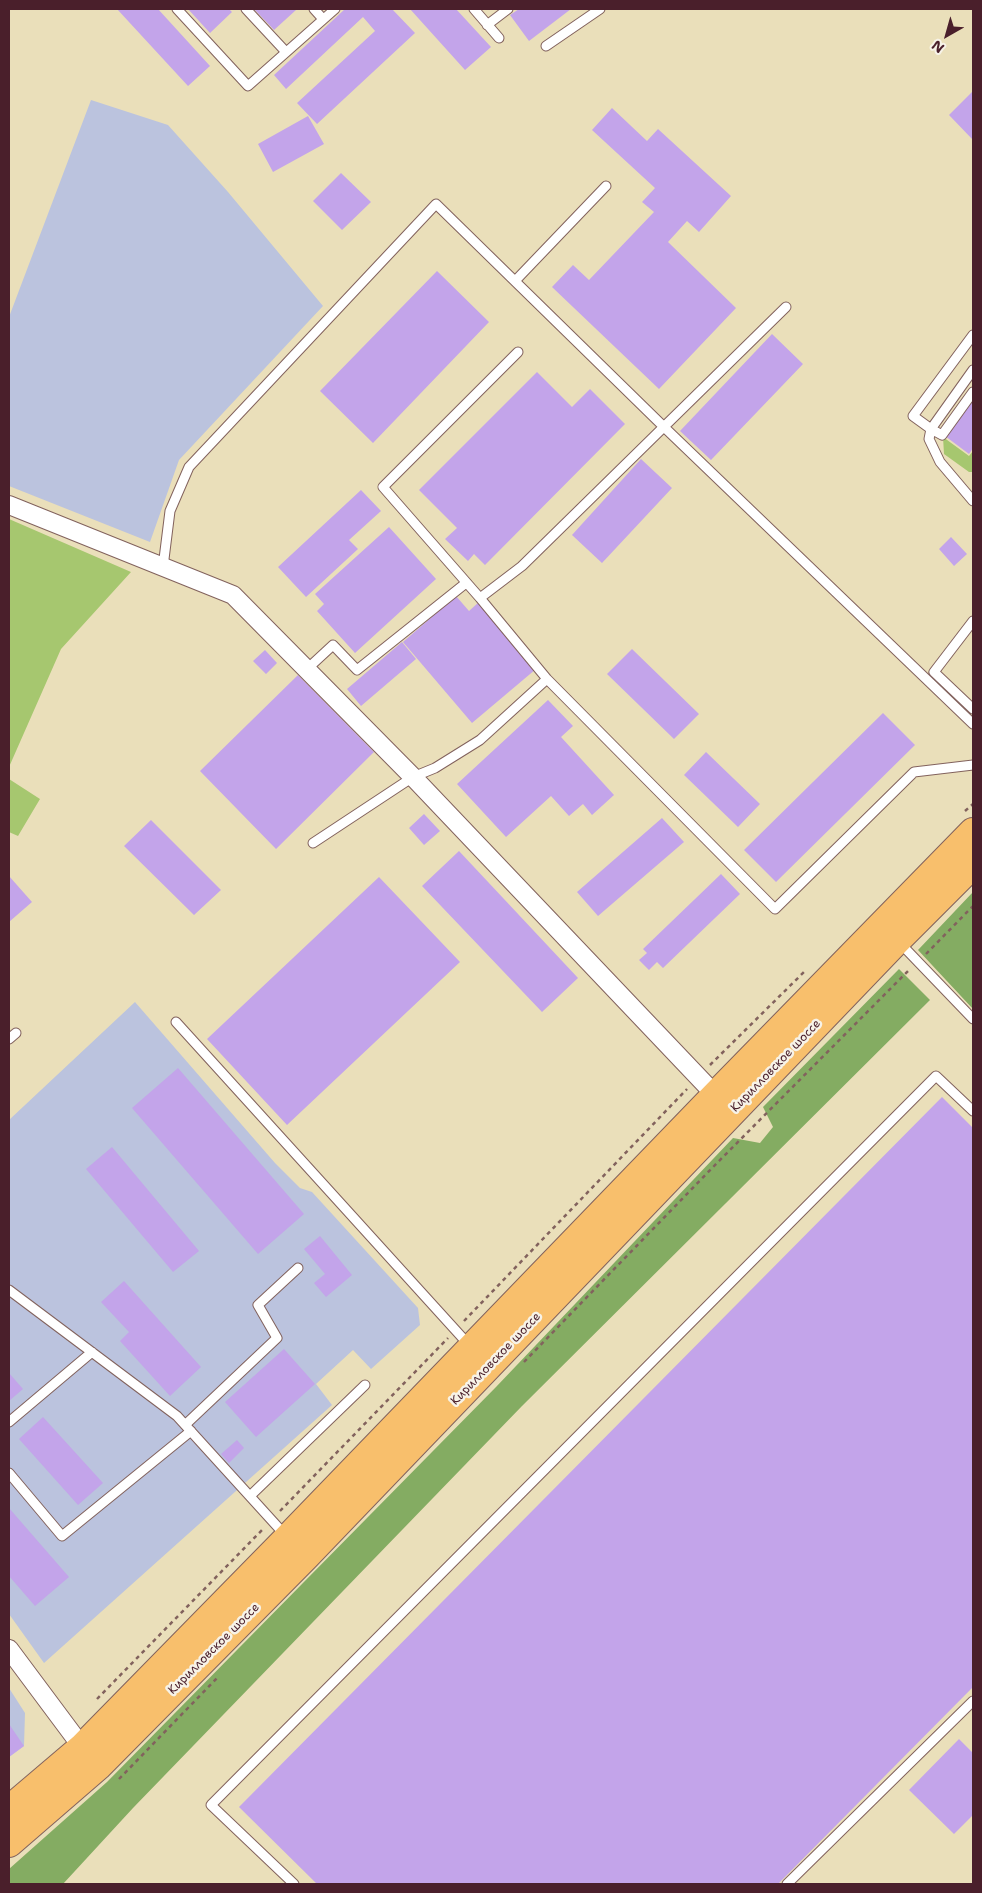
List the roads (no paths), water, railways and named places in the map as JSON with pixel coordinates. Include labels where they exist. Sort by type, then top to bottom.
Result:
[{"type":"main road","name":"Кирилловское шоссе","points":[[9,1810],[100,1765],[280,1529],[463,1338],[715,1095],[973,832]]},
{"type":"main road","name":"Кирилловское шоссе","points":[[9,1843],[100,1765],[305,1557],[715,1095],[897,940],[973,864]]},
{"type":"street","points":[[9,505],[232,595],[413,777],[715,1095]]},
{"type":"street","points":[[9,1649],[100,1765]]},
{"type":"lane","points":[[177,9],[248,86],[334,9]]},
{"type":"lane","points":[[246,9],[286,52]]},
{"type":"lane","points":[[314,9],[323,19]]},
{"type":"lane","points":[[474,9],[499,38]]},
{"type":"lane","points":[[487,25],[508,9]]},
{"type":"lane","points":[[546,46],[600,9]]},
{"type":"lane","points":[[515,281],[606,186]]},
{"type":"lane","points":[[163,567],[170,511],[189,467],[436,204],[664,427],[973,724]]},
{"type":"lane","points":[[480,598],[522,566],[786,307]]},
{"type":"lane","points":[[973,336],[913,416],[942,435],[973,392]]},
{"type":"lane","points":[[518,352],[384,487],[547,679],[776,909],[914,772],[973,765]]},
{"type":"lane","points":[[973,370],[931,429],[929,439],[940,462],[973,501]]},
{"type":"lane","points":[[306,670],[333,645],[358,670],[466,583]]},
{"type":"lane","points":[[973,621],[934,672],[973,709]]},
{"type":"lane","points":[[313,843],[413,777],[435,768],[480,740],[547,679]]},
{"type":"lane","points":[[897,940],[973,1018]]},
{"type":"lane","points":[[176,1022],[463,1338]]},
{"type":"lane","points":[[294,1884],[211,1805],[936,1076],[973,1111]]},
{"type":"lane","points":[[9,1473],[62,1536],[188,1428],[278,1338],[258,1306],[298,1268]]},
{"type":"lane","points":[[9,1290],[177,1416],[280,1529]]},
{"type":"lane","points":[[9,1422],[92,1352]]},
{"type":"lane","points":[[250,1496],[365,1385]]},
{"type":"lane","points":[[787,1884],[973,1701]]}]
